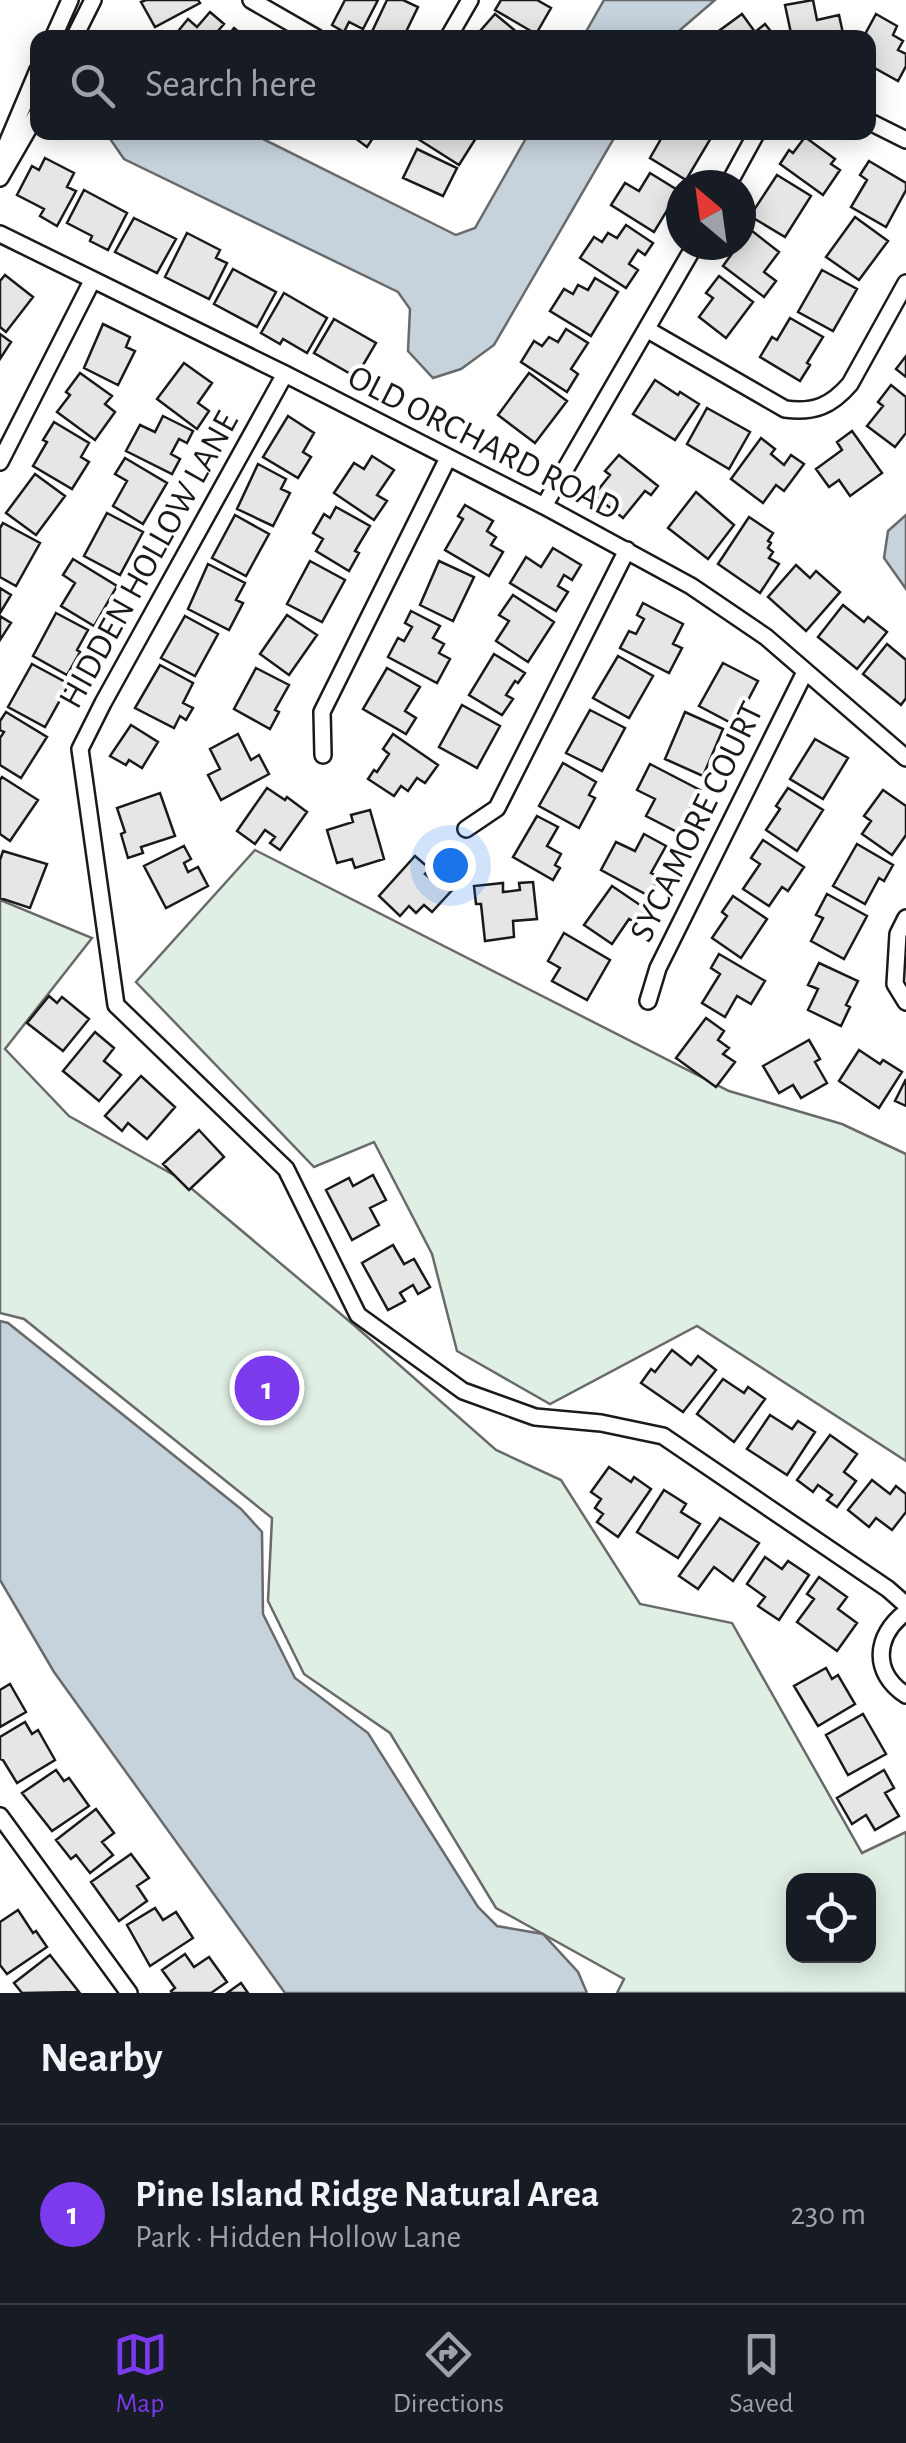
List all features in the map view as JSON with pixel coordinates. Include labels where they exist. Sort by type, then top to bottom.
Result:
[{"type":"street","points":[[57,30],[70,0]]},
{"type":"street","points":[[78,30],[93,0]]},
{"type":"street","points":[[251,0],[303,30]]},
{"type":"street","points":[[453,30],[470,0]]},
{"type":"street","points":[[0,160],[30,89]]},
{"type":"street","points":[[876,124],[906,140]]},
{"type":"street","points":[[0,178],[30,126]]},
{"type":"street","points":[[736,170],[753,140]]},
{"type":"street","name":"OLD ORCHARD ROAD","points":[[0,234],[285,374],[691,586],[766,638],[906,758]]},
{"type":"street","points":[[544,506],[687,260]]},
{"type":"street","points":[[0,462],[92,280]]},
{"type":"street","points":[[648,330],[786,409],[807,412],[840,395],[850,384],[906,283]]},
{"type":"street","name":"HIDDEN HOLLOW LANE","points":[[285,374],[80,749],[116,1005],[286,1169],[358,1315],[463,1391],[535,1418],[601,1423],[663,1436],[888,1588],[906,1608],[885,1635],[882,1668],[890,1682],[906,1696]]},
{"type":"street","points":[[323,755],[322,712],[448,458]]},
{"type":"street","points":[[466,828],[498,808],[627,550]]},
{"type":"street","name":"SYCAMORE COURT","points":[[648,1001],[658,968],[805,672]]},
{"type":"street","points":[[906,918],[898,934],[895,984],[906,1002]]},
{"type":"street","points":[[0,1816],[129,1993]]},
{"type":"green space","points":[[255,850],[729,1091],[842,1124],[906,1154],[906,1461],[697,1326],[550,1404],[457,1351],[432,1254],[374,1142],[314,1167],[136,982]]},
{"type":"green space","points":[[0,900],[92,938],[5,1049],[69,1116],[179,1178],[496,1450],[561,1480],[640,1604],[732,1623],[862,1853],[906,1832],[906,1993],[617,1993],[624,1979],[496,1908],[390,1733],[304,1674],[268,1601],[272,1518],[24,1319],[0,1313]]},
{"type":"shaded area","points":[[604,0],[715,0],[680,30],[587,30]]},
{"type":"shaded area","points":[[111,140],[265,140],[456,235],[475,228],[525,140],[613,140],[494,345],[461,369],[433,378],[408,351],[410,309],[398,292],[124,159]]},
{"type":"shaded area","points":[[906,515],[906,589],[884,558],[888,531]]},
{"type":"shaded area","points":[[0,1321],[8,1323],[241,1509],[262,1532],[263,1614],[295,1678],[368,1733],[478,1907],[497,1926],[543,1934],[578,1972],[587,1993],[285,1993],[54,1672],[0,1580]]},
{"type":"building","points":[[345,0],[378,0],[363,29],[349,22],[345,30],[332,25]]},
{"type":"building","points":[[387,0],[403,0],[418,7],[407,30],[373,30]]},
{"type":"building","points":[[501,0],[537,0],[551,8],[538,30],[529,30],[495,10]]},
{"type":"building","points":[[813,0],[817,20],[839,15],[842,30],[790,30],[785,5]]},
{"type":"building","points":[[141,2],[200,3],[155,27]]},
{"type":"building","points":[[210,12],[224,24],[219,30],[179,30],[188,19],[197,27]]},
{"type":"building","points":[[495,14],[514,30],[481,30]]},
{"type":"building","points":[[742,14],[754,30],[720,30]]},
{"type":"building","points":[[876,14],[897,26],[893,35],[903,41],[898,50],[906,54],[906,66],[898,81],[876,69],[876,30],[867,30]]},
{"type":"building","points":[[420,140],[475,140],[459,165]]},
{"type":"building","points":[[660,140],[710,140],[692,170],[670,170],[650,158]]},
{"type":"building","points":[[803,140],[809,140],[835,159],[831,164],[840,170],[823,195],[780,164],[789,150],[793,153]]},
{"type":"building","points":[[417,149],[457,168],[443,196],[403,178]]},
{"type":"building","points":[[45,158],[74,173],[67,187],[76,191],[57,226],[40,216],[44,209],[17,195],[32,166],[39,170]]},
{"type":"building","points":[[869,161],[906,183],[886,227],[851,207],[867,180],[860,175]]},
{"type":"building","points":[[650,173],[666,183],[666,212],[654,232],[611,205],[625,183],[639,191]]},
{"type":"building","points":[[777,175],[811,196],[785,237],[756,220],[756,207]]},
{"type":"building","points":[[84,190],[127,213],[108,250],[67,223]]},
{"type":"building","points":[[855,217],[888,241],[859,280],[826,257]]},
{"type":"building","points":[[134,218],[176,239],[157,273],[115,252]]},
{"type":"building","points":[[626,225],[653,243],[645,255],[638,250],[629,264],[638,270],[626,288],[580,258],[594,237],[602,242],[608,233],[617,238]]},
{"type":"building","points":[[187,233],[220,250],[216,258],[227,263],[209,299],[165,277]]},
{"type":"building","points":[[756,234],[779,252],[764,272],[776,281],[764,297],[723,266],[727,260],[756,260]]},
{"type":"building","points":[[233,269],[276,292],[257,327],[214,304]]},
{"type":"building","points":[[822,270],[857,289],[833,331],[798,312]]},
{"type":"building","points":[[5,275],[33,297],[6,332],[0,327],[0,281]]},
{"type":"building","points":[[719,276],[753,302],[726,338],[699,317],[713,298],[706,293]]},
{"type":"building","points":[[595,278],[618,292],[591,336],[550,311],[564,289],[573,294],[578,285],[588,290]]},
{"type":"building","points":[[284,293],[327,318],[307,353],[283,339],[280,344],[261,333]]},
{"type":"building","points":[[790,318],[823,337],[800,381],[760,357],[772,337],[777,340]]},
{"type":"building","points":[[334,319],[376,343],[356,377],[314,353]]},
{"type":"building","points":[[103,324],[130,337],[126,347],[135,351],[118,385],[84,368]]},
{"type":"building","points":[[566,329],[588,343],[571,369],[578,374],[567,392],[521,362],[534,341],[542,346],[549,337],[558,342]]},
{"type":"building","points":[[0,334],[11,342],[0,359]]},
{"type":"building","points":[[906,356],[906,377],[896,369]]},
{"type":"building","points":[[184,363],[212,383],[198,403],[209,411],[197,429],[157,399]]},
{"type":"building","points":[[80,373],[112,396],[105,404],[115,412],[95,440],[57,412]]},
{"type":"building","points":[[529,373],[567,401],[535,443],[498,415]]},
{"type":"building","points":[[655,380],[699,404],[675,440],[633,414]]},
{"type":"building","points":[[891,385],[906,397],[906,433],[895,447],[867,426],[883,406],[878,402]]},
{"type":"building","points":[[707,408],[750,432],[729,469],[687,444]]},
{"type":"building","points":[[163,416],[193,431],[187,443],[179,439],[171,454],[180,459],[172,474],[126,451],[140,425],[155,432]]},
{"type":"building","points":[[288,416],[314,433],[303,452],[311,457],[298,478],[263,457]]},
{"type":"building","points":[[54,422],[89,443],[81,457],[89,462],[72,489],[33,466]]},
{"type":"building","points":[[852,431],[882,473],[850,496],[839,480],[829,487],[816,469],[842,450],[837,442]]},
{"type":"building","points":[[761,438],[775,449],[771,454],[784,465],[791,455],[804,464],[784,491],[776,485],[763,503],[731,479]]},
{"type":"building","points":[[619,455],[658,486],[651,495],[645,491],[623,518],[594,495],[610,475],[605,471]]},
{"type":"building","points":[[372,456],[394,470],[377,495],[387,501],[374,520],[334,493],[354,463],[364,469]]},
{"type":"building","points":[[125,458],[167,483],[143,524],[113,506],[127,481],[115,474]]},
{"type":"building","points":[[258,464],[286,479],[281,489],[290,493],[273,526],[237,509]]},
{"type":"building","points":[[35,474],[65,496],[36,535],[6,513]]},
{"type":"building","points":[[696,492],[734,525],[708,559],[668,528]]},
{"type":"building","points":[[465,505],[493,521],[487,531],[496,537],[491,545],[503,552],[489,576],[445,550],[463,519],[458,516]]},
{"type":"building","points":[[336,507],[370,526],[355,551],[359,553],[349,571],[316,551],[323,539],[313,533],[324,514],[330,518]]},
{"type":"building","points":[[107,513],[143,532],[120,575],[84,556]]},
{"type":"building","points":[[235,515],[269,534],[246,576],[212,558]]},
{"type":"building","points":[[749,517],[773,533],[768,541],[773,552],[769,558],[779,564],[760,593],[718,564]]},
{"type":"building","points":[[3,523],[40,543],[16,586],[0,577]]},
{"type":"building","points":[[553,548],[581,565],[572,580],[564,575],[558,586],[568,592],[556,611],[510,583],[526,557],[541,567]]},
{"type":"building","points":[[73,559],[117,586],[94,626],[61,606],[75,583],[63,575]]},
{"type":"building","points":[[310,561],[345,580],[322,622],[287,604]]},
{"type":"building","points":[[439,561],[474,577],[453,621],[420,605]]},
{"type":"building","points":[[208,564],[245,583],[236,600],[243,603],[229,630],[188,609]]},
{"type":"building","points":[[796,565],[810,578],[816,571],[840,592],[806,631],[768,597]]},
{"type":"building","points":[[0,588],[11,595],[0,613]]},
{"type":"building","points":[[513,595],[554,622],[528,662],[496,641],[509,621],[499,615]]},
{"type":"building","points":[[643,603],[683,624],[673,644],[682,648],[669,673],[620,648],[629,631],[636,634],[644,619],[637,615]]},
{"type":"building","points":[[843,605],[864,622],[868,617],[887,632],[857,669],[818,637]]},
{"type":"building","points":[[411,611],[440,626],[433,638],[444,644],[439,653],[450,659],[437,683],[388,657],[398,638],[404,641],[412,627],[405,623]]},
{"type":"building","points":[[56,613],[88,630],[67,675],[33,656]]},
{"type":"building","points":[[287,615],[317,635],[289,675],[260,654]]},
{"type":"building","points":[[0,616],[11,623],[0,640]]},
{"type":"building","points":[[185,616],[218,634],[195,676],[161,658]]},
{"type":"building","points":[[887,644],[906,660],[906,698],[901,705],[863,674]]},
{"type":"building","points":[[494,654],[525,673],[506,695],[513,699],[502,715],[469,695]]},
{"type":"building","points":[[618,656],[653,676],[629,718],[593,698]]},
{"type":"building","points":[[723,663],[758,681],[735,725],[699,706]]},
{"type":"building","points":[[32,664],[69,684],[45,727],[8,707]]},
{"type":"building","points":[[160,665],[193,683],[183,703],[193,708],[186,720],[180,716],[174,728],[135,708]]},
{"type":"building","points":[[256,668],[289,685],[270,729],[234,709]]},
{"type":"building","points":[[387,668],[420,687],[405,711],[416,718],[406,734],[363,709]]},
{"type":"building","points":[[462,705],[500,726],[477,768],[439,747]]},
{"type":"building","points":[[590,710],[625,728],[602,771],[566,753]]},
{"type":"building","points":[[6,712],[47,737],[21,778],[0,765],[0,738],[4,732],[0,730],[0,721]]},
{"type":"building","points":[[685,712],[723,729],[703,776],[665,759]]},
{"type":"building","points":[[131,725],[158,742],[142,768],[110,756]]},
{"type":"building","points":[[238,734],[251,760],[259,755],[269,774],[221,800],[208,775],[220,769],[210,749]]},
{"type":"building","points":[[393,734],[438,765],[425,783],[417,778],[408,791],[401,786],[394,796],[368,779],[389,754],[383,749]]},
{"type":"building","points":[[815,739],[848,758],[823,799],[790,779]]},
{"type":"building","points":[[563,763],[596,782],[589,795],[595,798],[579,828],[539,806]]},
{"type":"building","points":[[650,764],[700,790],[681,834],[646,816],[655,799],[637,790]]},
{"type":"building","points":[[2,777],[38,800],[10,841],[0,834]]},
{"type":"building","points":[[267,788],[307,812],[280,850],[270,843],[275,837],[265,830],[255,844],[237,831]]},
{"type":"building","points":[[788,788],[823,810],[797,851],[766,830]]},
{"type":"building","points":[[883,790],[906,806],[906,835],[892,855],[862,834],[871,821],[864,816]]},
{"type":"building","points":[[160,793],[175,836],[141,847],[143,853],[128,858],[117,808]]},
{"type":"building","points":[[370,810],[384,859],[355,868],[352,859],[337,863],[327,830],[353,822],[351,815]]},
{"type":"building","points":[[537,816],[558,827],[547,846],[561,854],[555,865],[560,868],[553,880],[513,857]]},
{"type":"building","points":[[644,834],[666,846],[651,873],[659,877],[649,896],[601,870],[616,842],[635,851]]},
{"type":"building","points":[[763,840],[804,867],[788,891],[782,887],[769,906],[743,889],[760,864],[751,858]]},
{"type":"building","points":[[857,844],[893,865],[884,881],[879,878],[865,904],[833,886]]},
{"type":"building","points":[[184,846],[191,859],[184,863],[188,872],[198,867],[208,886],[166,908],[144,866]]},
{"type":"building","points":[[3,851],[47,864],[30,908],[0,898]]},
{"type":"building","points":[[415,856],[430,869],[425,874],[437,884],[444,877],[455,887],[432,912],[424,905],[416,913],[409,906],[400,916],[379,896]]},
{"type":"building","points":[[533,882],[537,919],[513,921],[514,937],[485,941],[481,904],[476,904],[474,886],[503,883],[503,892],[520,890],[519,883]]},
{"type":"building","points":[[612,886],[646,909],[636,923],[629,919],[612,944],[584,925]]},
{"type":"building","points":[[827,894],[867,916],[844,959],[811,941],[823,918],[816,915]]},
{"type":"building","points":[[733,896],[767,919],[741,958],[712,938],[727,916],[722,912]]},
{"type":"building","points":[[564,933],[610,960],[587,1000],[552,981],[560,968],[548,961]]},
{"type":"building","points":[[719,954],[765,981],[751,1004],[737,996],[725,1017],[702,1003],[720,974],[711,968]]},
{"type":"building","points":[[819,963],[858,981],[841,1026],[808,1010],[818,989],[808,985]]},
{"type":"building","points":[[49,996],[57,1003],[62,997],[89,1019],[63,1051],[27,1023]]},
{"type":"building","points":[[706,1018],[724,1031],[718,1040],[729,1048],[723,1054],[735,1062],[716,1087],[676,1058]]},
{"type":"building","points":[[95,1032],[114,1048],[104,1061],[121,1075],[99,1101],[63,1071]]},
{"type":"building","points":[[809,1040],[827,1083],[801,1098],[793,1085],[779,1093],[763,1066]]},
{"type":"building","points":[[859,1050],[902,1072],[879,1108],[839,1081]]},
{"type":"building","points":[[141,1076],[175,1107],[147,1139],[128,1123],[122,1131],[105,1116]]},
{"type":"building","points":[[906,1079],[906,1106],[895,1101]]},
{"type":"building","points":[[199,1130],[224,1157],[189,1190],[163,1164]]},
{"type":"building","points":[[373,1175],[386,1200],[370,1208],[379,1225],[352,1240],[326,1190],[349,1178],[353,1186]]},
{"type":"building","points":[[393,1245],[404,1264],[414,1259],[430,1287],[418,1294],[413,1285],[400,1293],[405,1301],[388,1310],[362,1263]]},
{"type":"building","points":[[672,1350],[691,1365],[698,1356],[716,1370],[683,1412],[641,1383]]},
{"type":"building","points":[[723,1379],[744,1393],[748,1387],[765,1399],[734,1442],[697,1414]]},
{"type":"building","points":[[770,1415],[792,1429],[798,1421],[815,1432],[787,1475],[747,1449]]},
{"type":"building","points":[[830,1435],[857,1454],[844,1472],[856,1481],[837,1507],[827,1500],[832,1495],[818,1485],[813,1492],[797,1480]]},
{"type":"building","points":[[609,1467],[631,1482],[634,1477],[651,1489],[618,1537],[597,1522],[603,1514],[595,1508],[601,1499],[591,1492]]},
{"type":"building","points":[[872,1480],[890,1494],[896,1486],[906,1494],[906,1512],[892,1530],[876,1518],[869,1527],[848,1510]]},
{"type":"building","points":[[664,1490],[686,1504],[681,1512],[700,1524],[678,1558],[637,1532]]},
{"type":"building","points":[[720,1518],[759,1543],[733,1581],[714,1567],[698,1589],[679,1576]]},
{"type":"building","points":[[765,1557],[782,1569],[788,1561],[809,1575],[779,1620],[758,1606],[765,1597],[747,1584]]},
{"type":"building","points":[[819,1577],[847,1597],[838,1609],[857,1623],[837,1651],[797,1622],[814,1599],[807,1594]]},
{"type":"building","points":[[826,1668],[832,1679],[838,1675],[855,1704],[818,1726],[794,1686]]},
{"type":"building","points":[[10,1684],[26,1712],[0,1727],[0,1690]]},
{"type":"building","points":[[863,1714],[886,1754],[848,1775],[826,1735]]},
{"type":"building","points":[[25,1722],[32,1734],[38,1730],[55,1760],[17,1783],[0,1759],[0,1737]]},
{"type":"building","points":[[56,1770],[64,1781],[69,1778],[89,1806],[52,1831],[22,1793]]},
{"type":"building","points":[[884,1770],[894,1788],[885,1793],[899,1816],[875,1830],[866,1815],[852,1824],[837,1798]]},
{"type":"building","points":[[96,1809],[114,1833],[102,1842],[113,1855],[90,1873],[76,1855],[71,1859],[56,1840]]},
{"type":"building","points":[[131,1854],[149,1878],[137,1886],[147,1901],[119,1921],[91,1882]]},
{"type":"building","points":[[155,1908],[163,1920],[176,1912],[193,1938],[150,1966],[127,1925]]},
{"type":"building","points":[[18,1910],[47,1947],[7,1974],[0,1965],[0,1922]]},
{"type":"building","points":[[185,1954],[194,1967],[209,1957],[227,1982],[211,1993],[172,1993],[175,1988],[162,1970]]},
{"type":"building","points":[[50,1955],[79,1992],[22,1993],[14,1983]]},
{"type":"building","points":[[241,1983],[248,1993],[227,1993]]},
{"type":"place","name":"Pine Island Ridge Natural Area","points":[[267,1388]]}]
